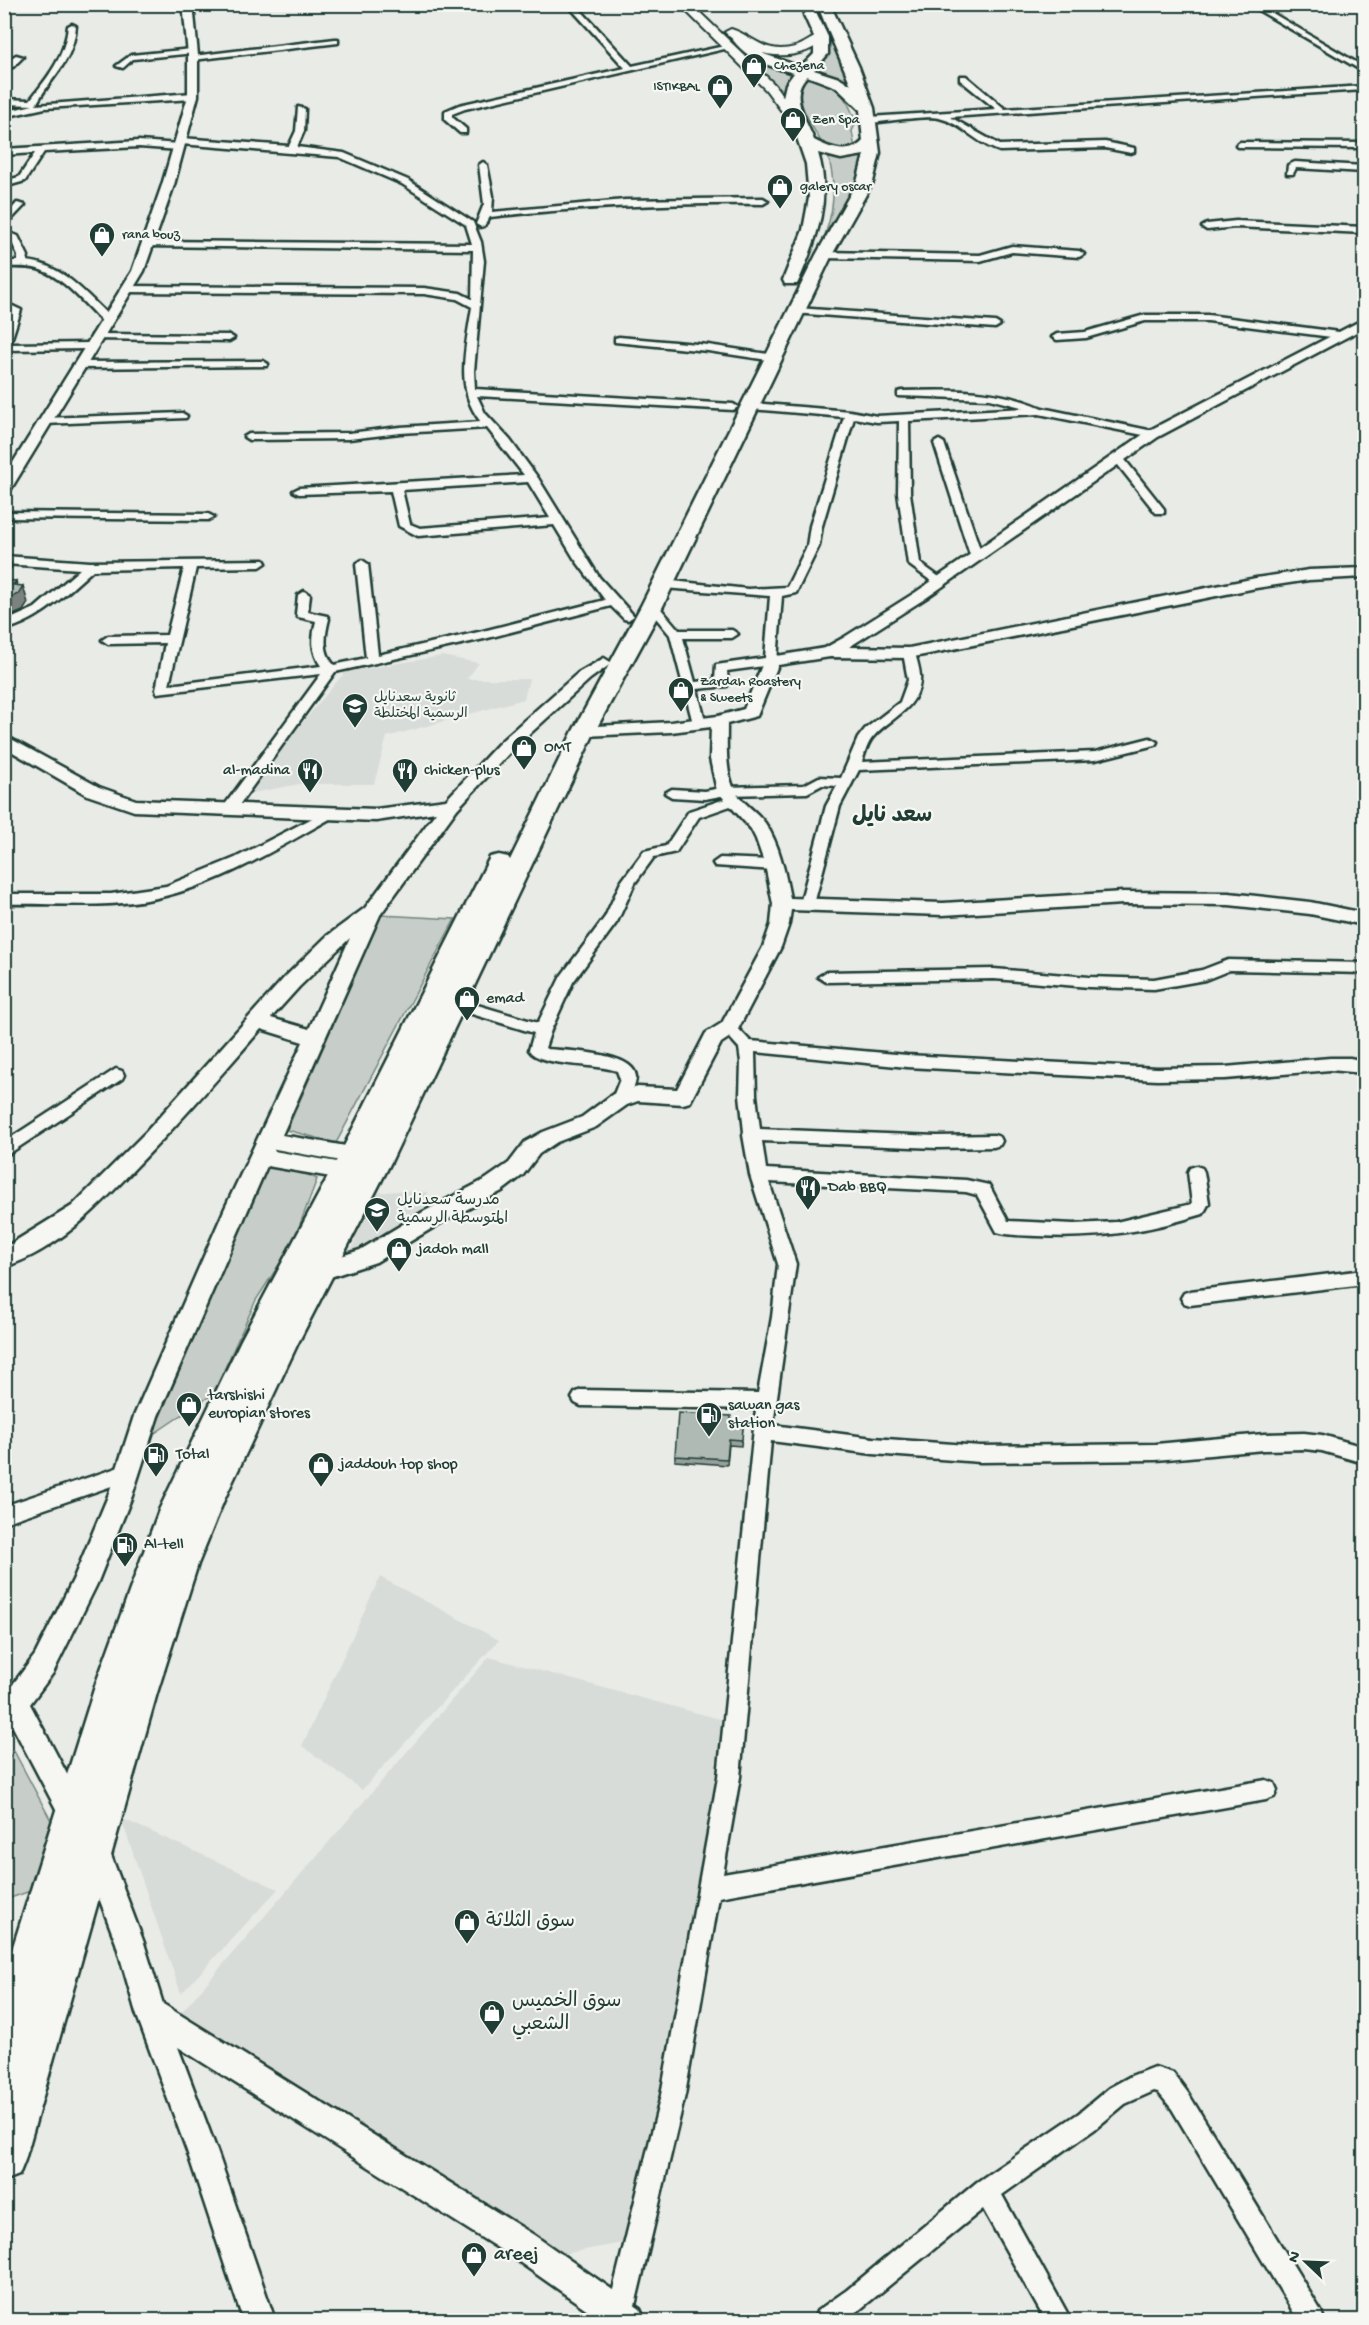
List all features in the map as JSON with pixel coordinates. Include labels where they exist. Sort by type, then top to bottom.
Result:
[{"type":"highway","points":[[767,357],[813,231],[817,211],[816,181],[790,89],[821,54],[821,37],[806,4]]},
{"type":"highway","points":[[4,2160],[143,1682],[182,1564],[245,1418],[318,1272],[361,1165],[481,899],[767,357],[797,311],[824,255],[865,182],[872,160],[868,114],[852,67],[823,4]]},
{"type":"highway","points":[[734,44],[757,55],[844,86],[868,114]]},
{"type":"highway","points":[[803,134],[821,150],[841,154],[859,152],[865,149],[871,141]]},
{"type":"highway","points":[[4,2040],[72,1813],[114,1683],[176,1510],[227,1397],[454,1003],[584,732],[635,610],[663,584],[742,406]]},
{"type":"main road","points":[[684,4],[734,44],[784,52],[808,47],[821,37]]},
{"type":"main road","points":[[700,4],[770,87],[803,134]]},
{"type":"street","points":[[4,489],[78,365],[138,271],[180,144],[193,96],[193,55],[188,4]]},
{"type":"street","points":[[570,4],[630,69]]},
{"type":"street","points":[[1251,4],[1365,70]]},
{"type":"street","points":[[32,103],[65,59],[72,42],[72,26]]},
{"type":"street","points":[[120,66],[130,57],[193,55],[335,41]]},
{"type":"street","points":[[463,131],[448,118],[448,113],[462,107],[734,44]]},
{"type":"street","points":[[4,66],[19,57]]},
{"type":"street","points":[[963,78],[1004,111]]},
{"type":"street","points":[[868,114],[940,116],[1365,88]]},
{"type":"street","points":[[4,115],[45,105],[193,96]]},
{"type":"street","points":[[4,101],[45,105]]},
{"type":"street","points":[[292,149],[300,131],[301,109]]},
{"type":"street","points":[[940,116],[977,134],[990,145],[1000,148],[1105,145],[1131,150]]},
{"type":"street","points":[[4,152],[139,144],[292,149],[341,155],[405,182],[436,200],[470,224],[477,247],[476,306],[469,373],[470,392],[474,406],[532,478],[596,581],[635,610],[676,634],[732,634]]},
{"type":"street","points":[[1240,145],[1365,146]]},
{"type":"street","points":[[4,184],[22,179],[42,149]]},
{"type":"street","points":[[473,230],[482,224],[487,215],[487,191],[483,165]]},
{"type":"street","points":[[1290,172],[1291,166],[1295,165],[1365,169]]},
{"type":"street","points":[[487,215],[698,199],[763,201]]},
{"type":"street","points":[[4,224],[20,205]]},
{"type":"street","points":[[1207,226],[1236,224],[1365,230]]},
{"type":"street","points":[[4,234],[15,238],[23,256],[22,264]]},
{"type":"street","points":[[148,244],[477,247]]},
{"type":"street","points":[[824,255],[980,258],[993,256],[1006,250],[1024,249],[1079,254]]},
{"type":"street","points":[[4,264],[40,267],[81,295],[106,320]]},
{"type":"street","points":[[127,289],[424,291],[460,296],[476,306]]},
{"type":"street","points":[[4,305],[16,310],[4,346],[93,341],[229,338]]},
{"type":"street","points":[[797,311],[995,325]]},
{"type":"street","points":[[1057,337],[1086,335],[1146,318],[1208,318],[1339,335]]},
{"type":"street","points":[[828,652],[938,582],[1154,434],[1365,323]]},
{"type":"street","points":[[619,340],[767,357]]},
{"type":"street","points":[[78,365],[263,364]]},
{"type":"street","points":[[470,392],[742,406],[850,414],[876,419],[1039,411],[1154,434]]},
{"type":"street","points":[[902,394],[1000,396],[1024,403],[1039,411]]},
{"type":"street","points":[[663,584],[776,592],[792,590],[813,546],[816,526],[850,414]]},
{"type":"street","points":[[45,421],[182,416]]},
{"type":"street","points":[[904,419],[904,493],[914,564],[938,582]]},
{"type":"street","points":[[249,437],[349,435],[491,425]]},
{"type":"street","points":[[939,443],[976,555]]},
{"type":"street","points":[[1118,458],[1160,511]]},
{"type":"street","points":[[299,491],[532,478]]},
{"type":"street","points":[[396,487],[405,526],[413,531],[558,521]]},
{"type":"street","points":[[4,515],[208,517]]},
{"type":"street","points":[[4,560],[90,566],[260,563]]},
{"type":"street","points":[[191,564],[162,690],[331,669],[484,636],[635,610]]},
{"type":"street","points":[[362,564],[372,659]]},
{"type":"street","points":[[4,626],[19,623],[34,614],[90,566]]},
{"type":"street","points":[[689,686],[722,683],[720,668],[828,652],[909,653],[1267,581],[1309,575],[1365,573]]},
{"type":"street","points":[[584,732],[642,730],[699,724],[747,714],[753,710],[757,693],[771,661],[776,592]]},
{"type":"street","points":[[304,595],[302,614],[323,619],[318,640],[324,662],[331,669]]},
{"type":"street","points":[[676,634],[699,724]]},
{"type":"street","points":[[108,640],[172,639]]},
{"type":"street","points":[[807,904],[828,821],[838,793],[854,766],[863,741],[870,732],[902,708],[906,702],[914,680],[909,653]]},
{"type":"street","points":[[259,2320],[202,2151],[151,2013],[130,1942],[94,1845],[10,1711],[44,1664],[84,1584],[120,1496],[146,1416],[371,913],[451,804],[506,746],[584,676],[604,663]]},
{"type":"street","points":[[229,809],[331,669]]},
{"type":"street","points":[[318,1272],[368,1256],[431,1218],[494,1185],[516,1169],[532,1148],[550,1137],[589,1122],[620,1099],[638,1094],[683,1096],[713,1038],[729,1028],[772,948],[780,924],[782,904],[774,865],[758,826],[730,795],[719,759],[719,721]]},
{"type":"street","points":[[4,740],[75,782],[121,802],[144,805],[376,815],[451,804]]},
{"type":"street","points":[[854,766],[1095,756],[1149,742]]},
{"type":"street","points":[[672,793],[730,795],[807,789],[819,781],[846,782]]},
{"type":"street","points":[[620,1099],[628,1080],[628,1074],[624,1069],[595,1060],[544,1054],[537,1050],[543,1030],[566,980],[612,919],[628,882],[649,854],[671,849],[694,814],[730,795]]},
{"type":"street","points":[[4,899],[124,897],[164,892],[207,876],[330,813]]},
{"type":"street","points":[[376,815],[429,833]]},
{"type":"street","points":[[720,863],[774,865]]},
{"type":"street","points":[[782,904],[943,909],[1123,898],[1229,899],[1310,908],[1365,919]]},
{"type":"street","points":[[4,1259],[37,1241],[80,1212],[153,1137],[315,959],[371,913]]},
{"type":"street","points":[[826,977],[994,974],[1089,982],[1154,984],[1205,975],[1228,965],[1365,968]]},
{"type":"street","points":[[454,1003],[543,1030]]},
{"type":"street","points":[[260,1021],[314,1038]]},
{"type":"street","points":[[151,2013],[523,2246],[625,2317],[673,2095],[729,1777],[766,1401],[781,1317],[787,1264],[758,1175],[751,1135],[748,1095],[749,1062],[746,1046],[729,1028]]},
{"type":"street","points":[[746,1046],[907,1061],[1157,1074],[1225,1073],[1330,1064],[1365,1067]]},
{"type":"street","points":[[4,1151],[116,1075]]},
{"type":"street","points":[[751,1135],[937,1143],[994,1141]]},
{"type":"street","points":[[265,1149],[361,1165]]},
{"type":"street","points":[[758,1175],[966,1186],[983,1190],[1003,1227],[1104,1230],[1129,1227],[1197,1209],[1202,1203],[1196,1172]]},
{"type":"street","points":[[1190,1298],[1365,1277]]},
{"type":"street","points":[[581,1398],[766,1401]]},
{"type":"street","points":[[764,1432],[873,1446],[980,1454],[1156,1452],[1264,1442],[1304,1441],[1322,1443],[1365,1455]]},
{"type":"street","points":[[4,1515],[128,1472]]},
{"type":"street","points":[[711,1887],[1266,1790]]},
{"type":"street","points":[[826,2320],[864,2292],[986,2191],[1087,2121],[1118,2096],[1139,2084],[1154,2079],[1165,2081],[1180,2101],[1312,2320]]},
{"type":"street","points":[[986,2191],[1059,2320]]},
{"type":"shaded area","points":[[824,25],[827,25],[843,59],[849,83],[813,70],[827,53]]},
{"type":"shaded area","points":[[745,59],[794,74],[783,90]]},
{"type":"shaded area","points":[[805,78],[824,83],[844,97],[856,123],[852,131],[855,149],[844,152],[823,145],[802,103],[801,86]]},
{"type":"shaded area","points":[[865,154],[848,202],[821,245],[833,201],[833,179],[828,155]]},
{"type":"shaded area","name":"ثانوية سعدنايل الرسمية المختلطة","points":[[442,656],[479,663],[467,679],[529,679],[524,699],[387,737],[374,784],[300,784],[242,795],[345,672]]},
{"type":"shaded area","points":[[381,915],[455,919],[336,1143],[287,1130]]},
{"type":"shaded area","points":[[267,1167],[292,1167],[317,1179],[293,1243],[256,1300],[213,1394],[152,1435]]},
{"type":"shaded area","name":"مدرسة سعدنايل المتوسطة الرسمية","points":[[427,1192],[435,1212],[350,1255],[370,1193]]},
{"type":"shaded area","points":[[380,1577],[499,1640],[362,1790],[302,1746]]},
{"type":"shaded area","name":"سوق الثلاثة","points":[[489,1657],[731,1722],[683,2009],[628,2242],[563,2254],[416,2170],[179,2015]]},
{"type":"shaded area","points":[[14,1751],[56,1830],[39,1888],[5,1900],[5,1763]]},
{"type":"shaded area","points":[[121,1818],[278,1889],[181,1994]]},
{"type":"building","points":[[4,580],[16,581],[13,585],[23,586],[18,594],[4,601]]},
{"type":"building","name":"sawan gas station","points":[[678,1413],[731,1416],[731,1426],[743,1427],[742,1440],[729,1439],[727,1459],[675,1456]]},
{"type":"place","name":"Chezena","points":[[754,89]]},
{"type":"place","name":"ISTIKBAL","points":[[720,110]]},
{"type":"place","name":"Zen Spa","points":[[793,143]]},
{"type":"place","name":"galery oscar","points":[[780,210]]},
{"type":"place","name":"rana bouz","points":[[102,258]]},
{"type":"place","name":"Zardah Roastery & Sweets","points":[[681,713]]},
{"type":"place","name":"ثانوية سعدنايل الرسمية المختلطة","points":[[355,729]]},
{"type":"place","name":"OMT","points":[[524,771]]},
{"type":"place","name":"al-madina","points":[[310,794]]},
{"type":"place","name":"chicken-plus","points":[[405,794]]},
{"type":"place","name":"emad","points":[[467,1022]]},
{"type":"place","name":"Dab BBQ","points":[[808,1211]]},
{"type":"place","name":"مدرسة سعدنايل المتوسطة الرسمية","points":[[377,1233]]},
{"type":"place","name":"jadoh mall","points":[[399,1273]]},
{"type":"place","name":"tarshishi europian stores","points":[[189,1428]]},
{"type":"place","name":"sawan gas station","points":[[709,1438]]},
{"type":"place","name":"Total","points":[[156,1478]]},
{"type":"place","name":"jaddouh top shop","points":[[321,1488]]},
{"type":"place","name":"Al-tell","points":[[125,1568]]},
{"type":"place","name":"سوق الثلاثة","points":[[467,1945]]},
{"type":"place","name":"سوق الخميس الشعبي","points":[[492,2036]]},
{"type":"place","name":"areej","points":[[474,2278]]},
{"type":"district","name":"سعد نايل","points":[[892,817]]}]
